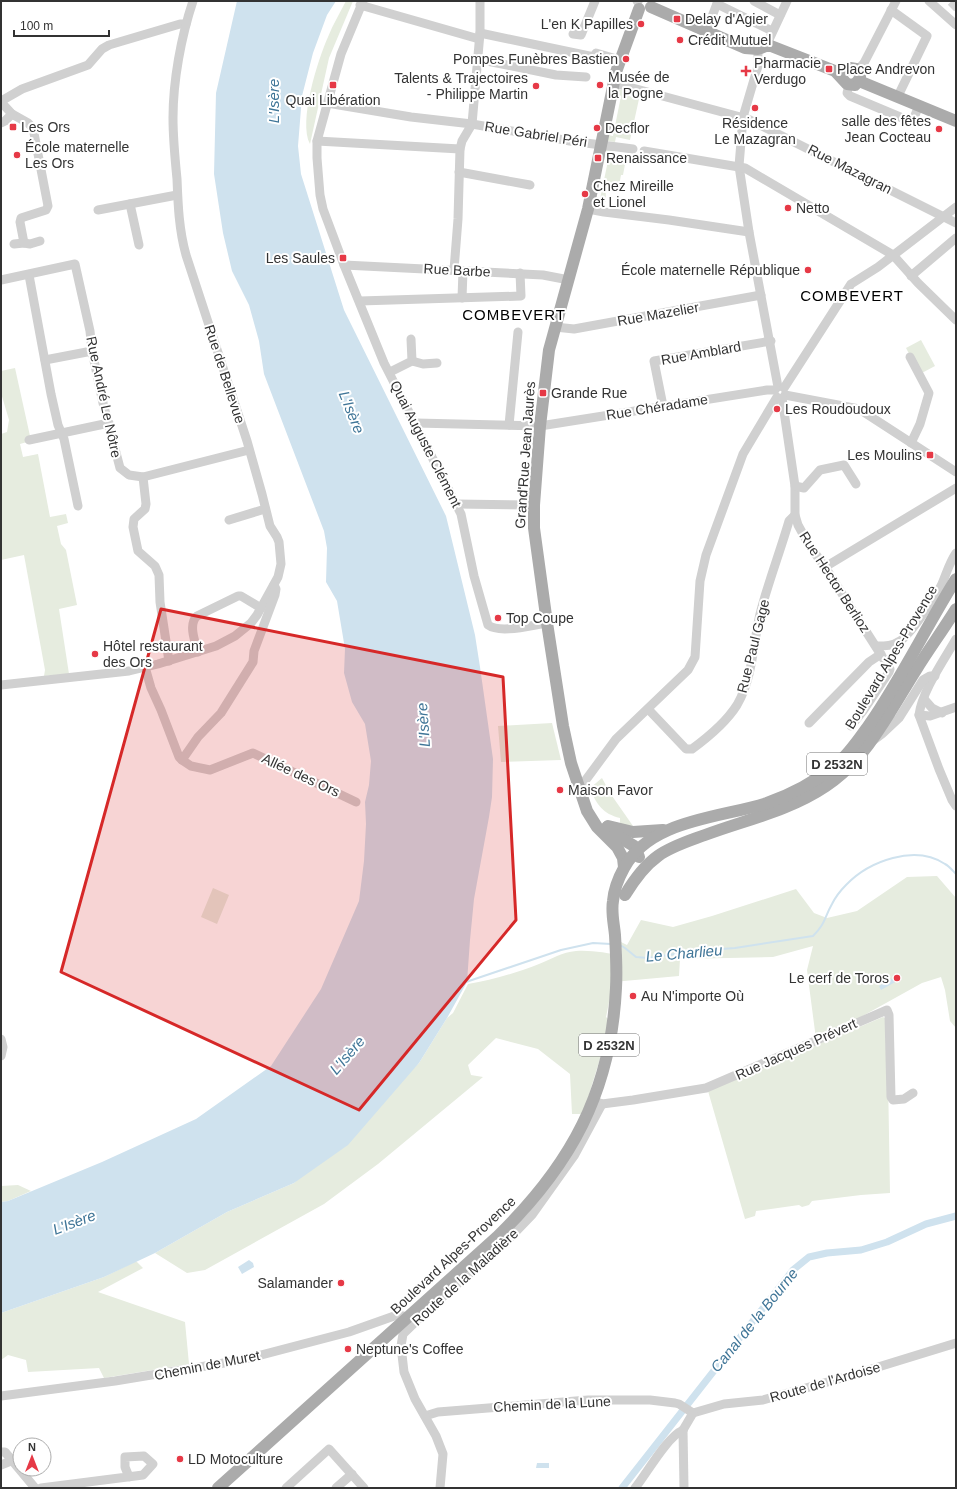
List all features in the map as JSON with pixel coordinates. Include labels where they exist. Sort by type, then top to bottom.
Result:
[{"type":"main road","points":[[642,3],[745,48],[771,46],[956,120]]},
{"type":"main road","name":"Grand'Rue Jean Jaurès","points":[[579,789],[563,726],[534,528],[534,505],[540,426],[545,372],[555,327],[588,209],[601,144],[606,136],[615,90],[614,84],[620,60],[642,3]]},
{"type":"main road","name":"Boulevard Alpes-Provence","points":[[637,851],[650,839],[672,828],[748,808],[788,795],[806,787],[838,763],[852,749],[878,713],[912,657],[937,609],[956,579]]},
{"type":"main road","name":"Boulevard Alpes-Provence","points":[[626,895],[634,880],[643,870],[655,859],[670,849],[783,808],[825,787],[840,776],[870,743],[920,662],[956,609]]},
{"type":"main road","points":[[579,789],[595,815],[603,824],[614,834],[634,846],[637,851]]},
{"type":"main road","points":[[579,789],[587,811],[597,827],[617,847],[624,867]]},
{"type":"main road","points":[[603,824],[633,832],[672,828]]},
{"type":"main road","name":"D 2532N","points":[[615,937],[618,916],[626,895],[628,882],[639,864],[637,851]]},
{"type":"main road","name":"D 2532N","points":[[615,937],[613,899],[624,867],[637,851]]},
{"type":"main road","name":"Boulevard Alpes-Provence","points":[[218,1488],[497,1237],[530,1202],[558,1166],[598,1102],[611,1033],[616,988],[615,937]]},
{"type":"street","name":"Rue de Bellevue","points":[[1,685],[129,671],[221,644],[235,636],[251,622],[261,608],[278,577],[281,564],[280,549],[277,537],[270,526],[249,450],[186,255],[179,226],[173,132],[174,105],[179,59],[186,24],[193,1]]},
{"type":"street","points":[[462,298],[458,270],[460,149],[462,141],[472,124],[479,36],[480,1]]},
{"type":"street","points":[[573,34],[581,35],[595,1]]},
{"type":"street","points":[[754,1],[780,15]]},
{"type":"street","points":[[762,47],[787,1]]},
{"type":"street","points":[[896,1],[864,63],[848,76],[847,93],[850,96],[912,122],[919,106]]},
{"type":"street","points":[[930,1],[948,12],[956,25]]},
{"type":"street","points":[[706,32],[718,2],[772,31]]},
{"type":"street","points":[[362,3],[479,36],[570,51],[594,57],[596,53],[620,60]]},
{"type":"street","name":"Quai Auguste Clément","points":[[362,3],[341,54],[317,141],[320,195],[323,209],[384,363],[390,372],[461,514],[478,590],[488,625],[492,628],[501,629],[547,623]]},
{"type":"street","points":[[891,10],[927,36],[898,96]]},
{"type":"street","points":[[24,243],[20,218],[46,210],[48,206],[33,128],[28,123],[12,114],[1,101],[22,89],[88,65],[102,49],[110,45],[180,24],[186,24]]},
{"type":"street","name":"Rue Hector Berlioz","points":[[762,47],[743,117],[739,166],[749,232],[771,341],[796,486],[795,516],[798,525],[809,545],[825,567],[890,669],[863,711],[851,726]]},
{"type":"street","points":[[477,59],[556,75],[586,77]]},
{"type":"street","name":"Rue Mazagran","points":[[614,84],[743,117],[769,128],[956,222]]},
{"type":"street","name":"Rue Gabriel Péri","points":[[328,103],[411,117],[472,124],[570,141],[632,149]]},
{"type":"street","points":[[1,123],[5,122],[12,114]]},
{"type":"street","points":[[317,141],[460,149]]},
{"type":"street","points":[[644,151],[745,168],[893,255],[911,276],[956,320]]},
{"type":"street","points":[[459,172],[530,185]]},
{"type":"street","points":[[98,210],[177,195]]},
{"type":"street","points":[[130,204],[139,245]]},
{"type":"street","points":[[579,789],[616,739],[688,670],[695,657],[700,581],[706,555],[743,454],[780,392],[851,284],[878,267],[956,208]]},
{"type":"street","points":[[588,209],[749,232]]},
{"type":"street","points":[[911,276],[956,238]]},
{"type":"street","points":[[14,244],[30,244],[40,241]]},
{"type":"street","name":"Rue André Le Nôtre","points":[[29,274],[75,264],[90,331],[92,351],[120,468],[129,474],[143,478]]},
{"type":"street","name":"Rue Barbe","points":[[344,265],[543,274],[569,280]]},
{"type":"street","points":[[360,301],[521,296],[520,273]]},
{"type":"street","points":[[1,280],[29,274],[55,410],[64,439],[78,506]]},
{"type":"street","name":"Rue Mazelier","points":[[555,327],[574,329],[761,295]]},
{"type":"street","points":[[509,425],[518,332]]},
{"type":"street","points":[[411,339],[412,361]]},
{"type":"street","name":"Rue Amblard","points":[[663,406],[654,361],[771,341]]},
{"type":"street","points":[[45,360],[92,351]]},
{"type":"street","points":[[910,357],[930,393],[920,424],[911,443]]},
{"type":"street","points":[[390,372],[412,361],[423,364],[437,363]]},
{"type":"street","name":"Rue Chéradame","points":[[416,423],[540,426],[767,390],[859,409],[956,472]]},
{"type":"street","points":[[29,440],[109,423]]},
{"type":"street","points":[[169,660],[160,602],[159,575],[156,566],[138,551],[133,527],[134,518],[145,509],[146,504],[143,478],[249,450]]},
{"type":"street","points":[[796,486],[804,488],[820,470],[844,465],[856,484]]},
{"type":"street","points":[[825,567],[956,488]]},
{"type":"street","points":[[456,504],[534,505]]},
{"type":"street","points":[[229,520],[265,509]]},
{"type":"street","name":"Rue Paul Gage","points":[[648,709],[686,749],[692,749],[710,735],[736,706],[748,678],[761,612],[789,521],[795,516]]},
{"type":"street","points":[[809,723],[869,662],[878,650],[901,641],[910,632],[941,586],[956,552]]},
{"type":"street","points":[[145,667],[151,688],[179,757],[182,760],[198,737],[221,714],[252,662],[254,651],[275,595],[276,589],[274,585]]},
{"type":"street","points":[[198,652],[192,626],[197,616],[238,596],[241,596],[261,608]]},
{"type":"street","points":[[956,640],[936,674],[920,707],[919,715],[939,769],[956,806]]},
{"type":"street","points":[[870,743],[899,718],[923,680],[936,674]]},
{"type":"street","points":[[924,699],[932,708],[942,712]]},
{"type":"street","points":[[919,715],[930,716],[956,707]]},
{"type":"street","name":"Allée des Ors","points":[[182,760],[191,766],[210,770],[253,753],[356,802]]},
{"type":"street","name":"Rue Jacques Prévert","points":[[598,1102],[706,1088],[887,1010],[889,1015],[891,1097],[893,1100],[904,1099],[913,1093]]},
{"type":"street","points":[[1,1039],[3,1047],[1,1056]]},
{"type":"street","name":"Route de la Maladière","points":[[440,1488],[443,1454],[436,1436],[415,1399],[404,1372],[401,1346],[403,1334],[430,1307],[506,1241],[532,1215],[574,1156],[598,1102]]},
{"type":"street","name":"Chemin de Muret","points":[[1,1396],[115,1382],[242,1360],[349,1332],[397,1315],[403,1316],[407,1319]]},
{"type":"street","name":"Route de l'Ardoise","points":[[693,1413],[724,1404],[763,1400],[849,1376],[956,1343]]},
{"type":"street","name":"Chemin de la Lune","points":[[425,1416],[438,1412],[588,1400],[650,1400],[679,1404],[693,1413]]},
{"type":"street","points":[[684,1488],[683,1430],[693,1413]]},
{"type":"street","points":[[635,1488],[668,1442],[677,1432],[683,1430]]},
{"type":"street","points":[[286,1488],[329,1449],[364,1488]]},
{"type":"street","points":[[1,1452],[5,1452],[11,1461],[36,1488]]},
{"type":"street","points":[[1,1465],[11,1461]]},
{"type":"street","points":[[336,1488],[352,1474]]},
{"type":"street","points":[[41,1488],[129,1477]]},
{"type":"highlighted area","points":[[161,609],[503,677],[516,920],[359,1110],[61,972]]},
{"type":"shaded area","points":[[346,1],[353,1],[329,58],[310,144],[307,134],[306,121],[311,90],[324,47]]},
{"type":"shaded area","points":[[618,89],[626,91],[625,95],[639,99],[630,140],[616,137],[615,142],[607,141],[608,135],[613,136],[621,96],[617,94]]},
{"type":"shaded area","points":[[606,150],[614,150],[614,155],[629,157],[629,159],[626,159],[619,186],[607,184],[606,202],[597,201],[596,198],[600,199],[609,156],[604,155]]},
{"type":"shaded area","points":[[921,340],[935,366],[920,374],[906,348]]},
{"type":"shaded area","points":[[15,368],[30,436],[27,442],[20,444],[23,457],[38,454],[50,517],[66,514],[68,523],[57,526],[61,544],[66,550],[77,605],[59,609],[69,674],[44,676],[45,670],[24,555],[1,560],[1,434],[7,432],[9,420],[1,393],[1,371]]},
{"type":"shaded area","points":[[552,723],[561,760],[501,762],[498,726]]},
{"type":"shaded area","points":[[602,778],[610,793],[633,826],[620,825],[620,818],[609,814],[601,808],[595,799],[590,788]]},
{"type":"shaded area","points":[[937,876],[956,898],[956,1028],[950,1021],[945,990],[941,977],[922,983],[859,1018],[816,1039],[807,970],[813,946],[773,957],[680,959],[679,976],[613,982],[606,1017],[608,1019],[603,1049],[583,1114],[572,1114],[570,1074],[538,1049],[496,1038],[468,1065],[471,1075],[483,1077],[378,1164],[324,1204],[205,1270],[187,1273],[155,1253],[227,1212],[294,1183],[419,1063],[447,1018],[453,1013],[468,984],[513,973],[571,952],[594,951],[622,956],[621,942],[627,945],[641,920],[673,927],[796,889],[814,913],[827,918],[857,911],[907,877]]},
{"type":"shaded area","points":[[213,888],[229,895],[217,924],[201,917]]},
{"type":"shaded area","points":[[883,1017],[887,1019],[890,1193],[812,1201],[809,1205],[802,1207],[799,1205],[756,1211],[755,1216],[745,1219],[708,1091]]},
{"type":"shaded area","points":[[18,1185],[31,1191],[8,1201],[1,1202],[1,1186]]},
{"type":"shaded area","points":[[136,1261],[143,1268],[98,1292],[185,1322],[189,1364],[104,1378],[99,1368],[28,1372],[26,1360],[8,1355],[1,1360],[1,1313],[104,1277]]},
{"type":"water","name":"L'Isère","points":[[237,1],[336,1],[327,15],[313,53],[302,96],[298,146],[301,174],[344,310],[446,516],[475,635],[493,759],[492,797],[474,899],[467,982],[419,1063],[348,1145],[294,1183],[227,1212],[155,1253],[104,1277],[1,1313],[1,1202],[8,1201],[102,1162],[196,1119],[271,1066],[321,989],[359,901],[364,861],[366,824],[365,802],[369,785],[371,761],[365,724],[352,702],[344,673],[345,649],[337,601],[326,582],[327,548],[324,531],[264,374],[259,341],[249,305],[232,271],[223,233],[214,174],[216,93]]},
{"type":"water","points":[[895,977],[897,981],[881,990],[879,986]]},
{"type":"water","points":[[249,1260],[253,1263],[254,1267],[242,1274],[238,1267]]},
{"type":"water","points":[[537,1463],[549,1463],[549,1468],[536,1468]]},
{"type":"waterway","name":"Le Charlieu","points":[[620,945],[636,957],[648,958],[695,951],[735,948],[813,936],[820,927],[838,894],[844,887],[856,876],[880,863],[893,858],[920,855],[933,858],[945,864],[956,874]]},
{"type":"waterway","name":"Le Charlieu","points":[[466,982],[561,950],[593,943],[611,944]]},
{"type":"waterway","name":"Canal de la Bourne","points":[[622,1488],[793,1270],[809,1257],[827,1253],[861,1250],[887,1242],[926,1224],[956,1216]]},
{"type":"tunnel","points":[[951,8],[956,3]]},
{"type":"place","name":"Delay d'Agier","points":[[677,19]]},
{"type":"place","name":"L'en K Papilles","points":[[641,24]]},
{"type":"place","name":"Crédit Mutuel","points":[[680,40]]},
{"type":"place","name":"Pompes Funèbres Bastien","points":[[626,59]]},
{"type":"place","name":"Place Andrevon","points":[[829,69]]},
{"type":"place","name":"Pharmacie Verdugo","points":[[746,71]]},
{"type":"place","name":"Quai Libération","points":[[333,85]]},
{"type":"place","name":"Musée de la Pogne","points":[[600,85]]},
{"type":"place","name":"Talents & Trajectoires - Philippe Martin","points":[[536,86]]},
{"type":"place","name":"Résidence Le Mazagran","points":[[755,108]]},
{"type":"place","name":"Les Ors","points":[[13,127]]},
{"type":"place","name":"Decflor","points":[[597,128]]},
{"type":"place","name":"salle des fêtes Jean Cocteau","points":[[939,129]]},
{"type":"place","name":"École maternelle Les Ors","points":[[17,155]]},
{"type":"place","name":"Renaissance","points":[[598,158]]},
{"type":"place","name":"Chez Mireille et Lionel","points":[[585,194]]},
{"type":"place","name":"Netto","points":[[788,208]]},
{"type":"place","name":"Les Saules","points":[[343,258]]},
{"type":"place","name":"École maternelle République","points":[[808,270]]},
{"type":"place","name":"Grande Rue","points":[[543,393]]},
{"type":"place","name":"Les Roudoudoux","points":[[777,409]]},
{"type":"place","name":"Les Moulins","points":[[930,455]]},
{"type":"place","name":"Top Coupe","points":[[498,618]]},
{"type":"place","name":"Hôtel restaurant des Ors","points":[[95,654]]},
{"type":"place","name":"Maison Favor","points":[[560,790]]},
{"type":"place","name":"Le cerf de Toros","points":[[897,978]]},
{"type":"place","name":"Au N'importe Où","points":[[633,996]]},
{"type":"place","name":"Salamander","points":[[341,1283]]},
{"type":"place","name":"Neptune's Coffee","points":[[348,1349]]},
{"type":"place","name":"LD Motoculture","points":[[180,1459]]},
{"type":"district","name":"COMBEVERT","points":[[852,295]]},
{"type":"district","name":"COMBEVERT","points":[[514,314]]}]
